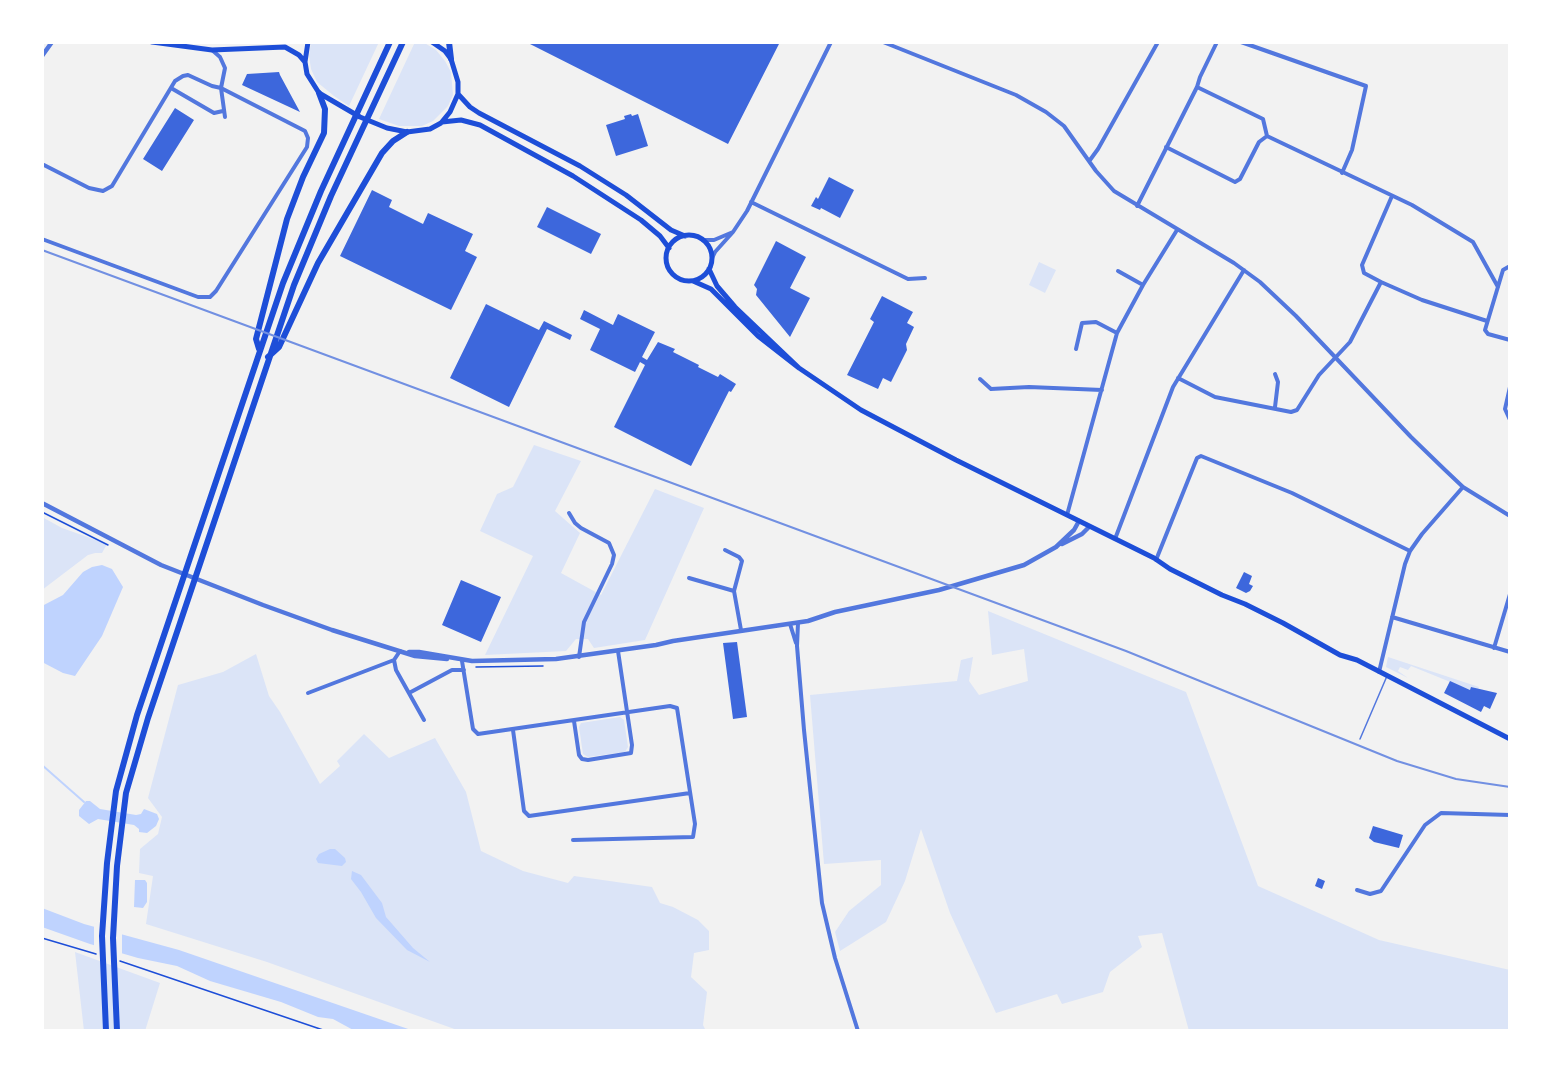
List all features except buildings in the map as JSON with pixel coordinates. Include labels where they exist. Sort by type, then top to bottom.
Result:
[{"type":"highway","points":[[259,340],[267,327],[298,244],[390,42]]},
{"type":"highway","points":[[449,42],[451,59]]},
{"type":"highway","points":[[276,346],[277,330],[308,249],[403,43]]},
{"type":"highway","points":[[106,1031],[102,966],[103,908],[116,791],[137,715],[259,351],[260,324],[281,239],[294,199],[324,133],[325,109],[319,93]]},
{"type":"highway","points":[[117,1031],[113,967],[114,911],[126,793],[160,679],[268,358],[285,333],[334,234],[382,153],[393,141],[407,132]]},
{"type":"main road","points":[[152,42],[212,50],[285,47],[299,55],[305,62],[311,82],[319,93],[360,117],[387,128],[407,132],[430,129],[441,123],[461,120],[480,125],[573,176],[641,220],[660,236],[669,248]]},
{"type":"main road","points":[[305,62],[308,42]]},
{"type":"main road","points":[[432,42],[451,59],[458,82],[458,94],[450,112],[441,123]]},
{"type":"main road","points":[[458,94],[479,113],[588,171],[626,195],[671,230],[685,236]]},
{"type":"main road","points":[[685,236],[694,236],[703,240],[711,250],[712,258],[709,269],[703,277],[693,280],[681,279],[671,272],[667,262],[669,248],[675,240],[685,236]]},
{"type":"main road","points":[[709,269],[717,286],[735,307],[799,369]]},
{"type":"main road","points":[[693,280],[711,289],[758,336],[799,369],[861,410],[1222,595],[1245,604],[1340,655],[1357,660],[1510,739]]},
{"type":"street","points":[[42,56],[51,42]]},
{"type":"street","points":[[712,258],[733,232],[751,202],[831,42]]},
{"type":"street","points":[[883,42],[968,75],[1036,105],[1064,126],[1096,171],[1114,191],[1260,282],[1463,487],[1510,516]]},
{"type":"street","points":[[1090,160],[1158,42]]},
{"type":"street","points":[[1137,206],[1217,42]]},
{"type":"street","points":[[1241,42],[1366,86],[1352,150],[1342,173]]},
{"type":"street","points":[[212,50],[224,63],[225,72],[221,88],[225,117]]},
{"type":"street","points":[[42,164],[89,188],[103,191],[112,186],[171,88],[176,81],[188,75],[221,88],[305,131],[308,138],[307,147],[213,295],[207,298],[198,297],[42,239]]},
{"type":"street","points":[[1197,87],[1263,119],[1267,136]]},
{"type":"street","points":[[171,88],[214,113],[223,111]]},
{"type":"street","points":[[1267,136],[1412,205],[1473,242],[1498,287]]},
{"type":"street","points":[[1166,147],[1235,182],[1240,179],[1259,142],[1267,136]]},
{"type":"street","points":[[1392,196],[1362,265],[1364,273],[1422,300],[1487,321]]},
{"type":"street","points":[[751,202],[908,279],[925,279]]},
{"type":"street","points":[[1067,516],[1117,333],[1177,230]]},
{"type":"street","points":[[703,240],[714,240],[733,232]]},
{"type":"street","points":[[1510,266],[1503,270],[1485,330],[1488,334],[1510,340]]},
{"type":"street","points":[[1114,539],[1178,378],[1244,270]]},
{"type":"street","points":[[1118,271],[1143,285]]},
{"type":"street","points":[[1178,378],[1215,397],[1275,407],[1291,412],[1297,410],[1319,375],[1350,342],[1382,282]]},
{"type":"street","points":[[1076,349],[1082,323],[1096,322],[1117,333]]},
{"type":"street","points":[[1275,374],[1278,382],[1275,407]]},
{"type":"street","points":[[980,380],[991,389],[1029,387],[1101,390]]},
{"type":"street","points":[[1510,387],[1505,409],[1510,420]]},
{"type":"street","points":[[1156,560],[1197,458],[1202,456],[1292,493],[1410,551]]},
{"type":"street","points":[[1379,672],[1410,551],[1463,487]]},
{"type":"street","points":[[42,503],[166,567],[292,616],[400,651],[437,655],[463,666]]},
{"type":"street","points":[[569,513],[575,523],[609,543],[614,555],[612,564],[584,622],[579,657]]},
{"type":"street","points":[[409,693],[463,666],[579,657],[741,630],[798,623],[822,618],[836,612],[952,587],[1024,565],[1042,556],[1074,530],[1079,521]]},
{"type":"street","points":[[1056,546],[1082,534],[1089,527]]},
{"type":"street","points":[[725,550],[742,561],[734,591],[741,630]]},
{"type":"street","points":[[688,578],[734,591]]},
{"type":"street","points":[[1494,648],[1510,594]]},
{"type":"street","points":[[1392,617],[1510,652]]},
{"type":"street","points":[[798,623],[797,646],[822,903],[835,958],[858,1031]]},
{"type":"street","points":[[790,624],[797,646]]},
{"type":"street","points":[[308,693],[394,660],[400,651]]},
{"type":"street","points":[[574,721],[579,755],[582,759],[625,755],[632,750],[618,651]]},
{"type":"street","points":[[394,660],[396,670],[424,720]]},
{"type":"street","points":[[463,666],[474,731],[482,734],[627,712],[673,706],[677,708],[695,824],[693,837],[573,840]]},
{"type":"street","points":[[513,730],[524,811],[529,816],[690,794]]},
{"type":"street","points":[[1357,890],[1370,894],[1381,891],[1425,825],[1442,813],[1510,815]]},
{"type":"lane","points":[[1360,739],[1387,676]]},
{"type":"path","points":[[42,512],[117,549]]},
{"type":"path","points":[[463,666],[527,668],[548,665]]},
{"type":"path","points":[[42,938],[99,955]]},
{"type":"path","points":[[119,961],[326,1031]]},
{"type":"shaded area","points":[[311,42],[379,42],[349,106],[317,82],[311,69],[309,56]]},
{"type":"shaded area","points":[[415,42],[423,42],[436,50],[445,61],[451,72],[453,95],[448,106],[433,121],[422,126],[399,126],[379,119]]},
{"type":"shaded area","points":[[1039,262],[1056,270],[1045,293],[1029,285]]},
{"type":"shaded area","points":[[534,445],[581,461],[555,511],[580,533],[561,573],[601,595],[655,489],[704,508],[645,640],[594,648],[588,639],[576,639],[566,651],[485,655],[533,556],[480,531],[497,494],[513,487]]},
{"type":"shaded area","points":[[42,517],[62,528],[107,544],[102,553],[88,555],[42,590]]},
{"type":"shaded area","points":[[988,611],[1186,692],[1258,886],[1379,940],[1510,970],[1510,1031],[1189,1031],[1162,933],[1138,936],[1142,947],[1110,972],[1103,992],[1062,1004],[1057,994],[996,1013],[950,913],[921,829],[905,881],[886,922],[840,951],[835,932],[849,911],[881,885],[881,860],[824,864],[810,695],[957,681],[961,660],[973,657],[969,681],[979,695],[1028,681],[1024,649],[992,655]]},
{"type":"shaded area","points":[[256,654],[269,696],[320,784],[340,766],[337,761],[364,734],[389,758],[435,738],[466,792],[481,851],[523,871],[568,883],[574,876],[652,887],[660,903],[698,920],[709,931],[709,950],[694,953],[691,977],[707,992],[703,1025],[706,1031],[460,1031],[267,962],[146,924],[153,876],[139,873],[140,849],[158,834],[162,817],[148,798],[178,685],[223,672]]},
{"type":"shaded area","points":[[1388,657],[1479,687],[1478,689],[1472,687],[1470,690],[1411,666],[1408,670],[1400,667],[1398,671],[1408,678],[1386,667]]},
{"type":"shaded area","points":[[620,717],[624,720],[628,747],[625,752],[588,757],[583,754],[579,727],[581,723]]},
{"type":"shaded area","points":[[75,952],[160,983],[145,1031],[84,1031]]},
{"type":"water","points":[[102,565],[112,569],[123,587],[102,636],[75,676],[63,673],[42,662],[42,606],[63,595],[83,572]]},
{"type":"water","points":[[86,801],[90,801],[100,809],[136,815],[141,814],[144,809],[157,814],[159,819],[156,826],[147,833],[139,832],[134,825],[98,819],[89,824],[79,816],[79,810]]},
{"type":"water","points":[[335,849],[345,858],[346,862],[342,866],[318,863],[316,859],[319,854]]},
{"type":"water","points":[[352,871],[361,875],[382,903],[386,917],[413,948],[430,962],[407,950],[376,918],[351,879]]},
{"type":"water","points":[[135,880],[145,880],[147,883],[147,902],[143,908],[134,907]]},
{"type":"water","points":[[42,908],[84,924],[179,950],[414,1031],[355,1031],[333,1019],[318,1017],[281,1002],[210,981],[177,966],[138,958],[90,944],[42,927]]},
{"type":"pier","points":[[94,923],[122,931],[122,957],[94,948]]},
{"type":"waterway","points":[[42,765],[84,802]]},
{"type":"railway","points":[[42,250],[1126,651],[1397,761],[1456,779],[1510,787]]}]
